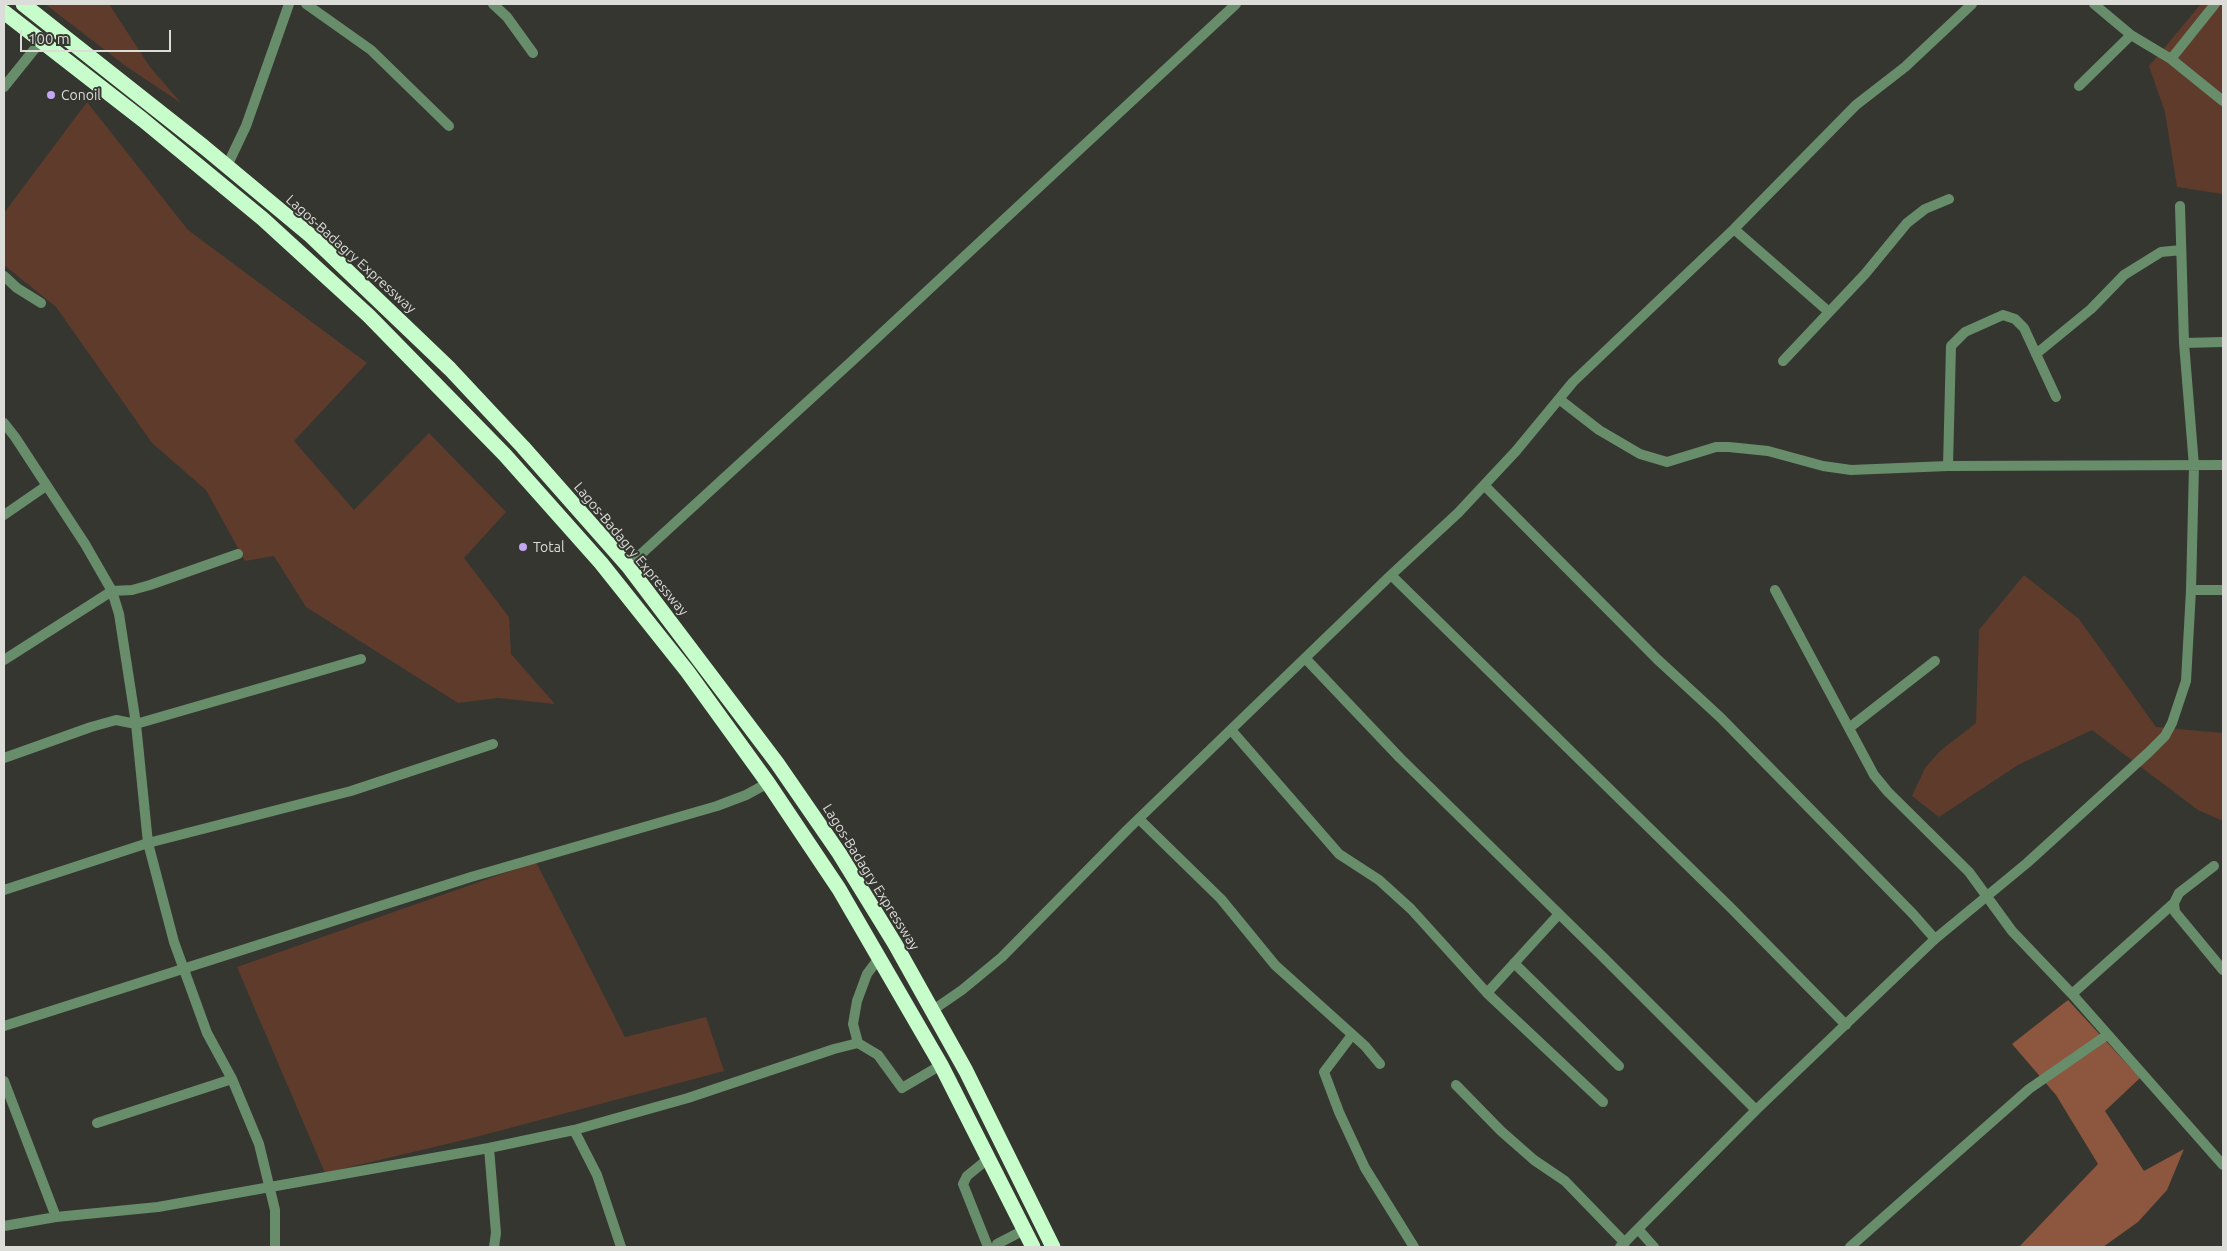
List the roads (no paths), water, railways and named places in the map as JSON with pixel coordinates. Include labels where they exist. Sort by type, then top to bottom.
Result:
[{"type":"highway","name":"Lagos-Badagry Expressway","points":[[23,4],[227,166],[311,236],[450,369],[523,446],[628,566],[777,763],[839,852],[933,1010],[1000,1138],[1053,1247]]},
{"type":"highway","points":[[4,12],[143,120],[264,219],[369,316],[438,385],[560,515],[601,564],[687,671],[768,783],[839,889],[941,1065],[1026,1229],[1033,1247]]},
{"type":"street","points":[[227,166],[246,126],[289,4]]},
{"type":"street","points":[[306,4],[371,50],[449,126]]},
{"type":"street","points":[[493,4],[507,17],[533,53]]},
{"type":"street","points":[[628,566],[852,361],[1236,4]]},
{"type":"street","points":[[933,1010],[1002,958],[1138,819],[1232,731],[1305,658],[1485,486],[1573,382],[1734,229],[1856,105],[1905,67],[1972,4]]},
{"type":"street","points":[[2094,4],[2131,36],[2171,60],[2223,101]]},
{"type":"street","points":[[2171,60],[2215,4]]},
{"type":"street","points":[[2079,86],[2131,36]]},
{"type":"street","points":[[4,87],[41,41]]},
{"type":"street","points":[[1783,361],[1865,274],[1907,223],[1924,209],[1949,199]]},
{"type":"street","points":[[1456,1085],[1534,1160],[1565,1181],[1623,1245],[1756,1110],[1935,939],[2027,863],[2165,736],[2172,723],[2186,681],[2191,590],[2194,466],[2184,343],[2180,206]]},
{"type":"street","points":[[1734,229],[1829,312]]},
{"type":"street","points":[[2036,354],[2091,309],[2124,275],[2161,252],[2182,250]]},
{"type":"street","points":[[4,276],[41,303]]},
{"type":"street","points":[[1948,466],[1951,346],[1965,332],[2003,315],[2015,319],[2024,328],[2056,397]]},
{"type":"street","points":[[2184,343],[2223,342]]},
{"type":"street","points":[[1560,399],[1599,430],[1640,454],[1667,462],[1716,447],[1730,447],[1768,451],[1838,469],[1948,466],[2223,465]]},
{"type":"street","points":[[4,423],[84,544],[112,591],[119,614],[136,724],[148,843],[174,942],[207,1033],[232,1080],[260,1144],[275,1210],[275,1247]]},
{"type":"street","points":[[4,515],[46,486]]},
{"type":"street","points":[[1485,486],[1657,659],[1720,718],[1913,914],[1935,939]]},
{"type":"street","points":[[4,660],[112,591],[141,587],[238,554]]},
{"type":"street","points":[[1391,576],[1731,908],[1846,1025]]},
{"type":"street","points":[[1775,590],[1874,775],[1888,792],[1968,872],[2012,931],[2072,994],[2223,1166]]},
{"type":"street","points":[[2191,590],[2223,590]]},
{"type":"street","points":[[1305,658],[1400,758],[1756,1110]]},
{"type":"street","points":[[4,758],[116,720],[136,724],[361,659]]},
{"type":"street","points":[[1849,728],[1936,661]]},
{"type":"street","points":[[1232,731],[1339,854],[1379,880],[1398,896],[1487,993],[1603,1102]]},
{"type":"street","points":[[4,890],[148,843],[351,791],[493,744]]},
{"type":"street","points":[[4,1026],[480,874],[717,806],[746,795],[768,783]]},
{"type":"street","points":[[1138,819],[1221,899],[1276,965],[1352,1035],[1380,1064]]},
{"type":"street","points":[[2072,994],[2174,903],[2179,893],[2214,866]]},
{"type":"street","points":[[2174,903],[2175,912],[2223,970]]},
{"type":"street","points":[[1487,993],[1559,914]]},
{"type":"street","points":[[858,1043],[854,1024],[857,1001],[867,974],[879,958]]},
{"type":"street","points":[[1514,964],[1619,1066]]},
{"type":"street","points":[[1352,1035],[1324,1072],[1339,1112],[1364,1168],[1414,1247]]},
{"type":"street","points":[[1850,1247],[2029,1089],[2107,1035]]},
{"type":"street","points":[[4,1226],[56,1217],[158,1207],[490,1148],[574,1130],[688,1098],[834,1048],[858,1043],[878,1055],[902,1088],[941,1065]]},
{"type":"street","points":[[97,1123],[232,1080]]},
{"type":"street","points":[[4,1081],[56,1217]]},
{"type":"street","points":[[574,1130],[597,1175],[621,1247]]},
{"type":"street","points":[[490,1148],[496,1233],[494,1247]]},
{"type":"street","points":[[988,1247],[963,1184],[967,1176],[990,1158]]},
{"type":"street","points":[[997,1247],[998,1244],[1026,1229]]},
{"type":"street","points":[[1638,1229],[1654,1247]]},
{"type":"place","name":"Conoil","points":[[51,95]]},
{"type":"place","name":"Total","points":[[523,547]]}]
